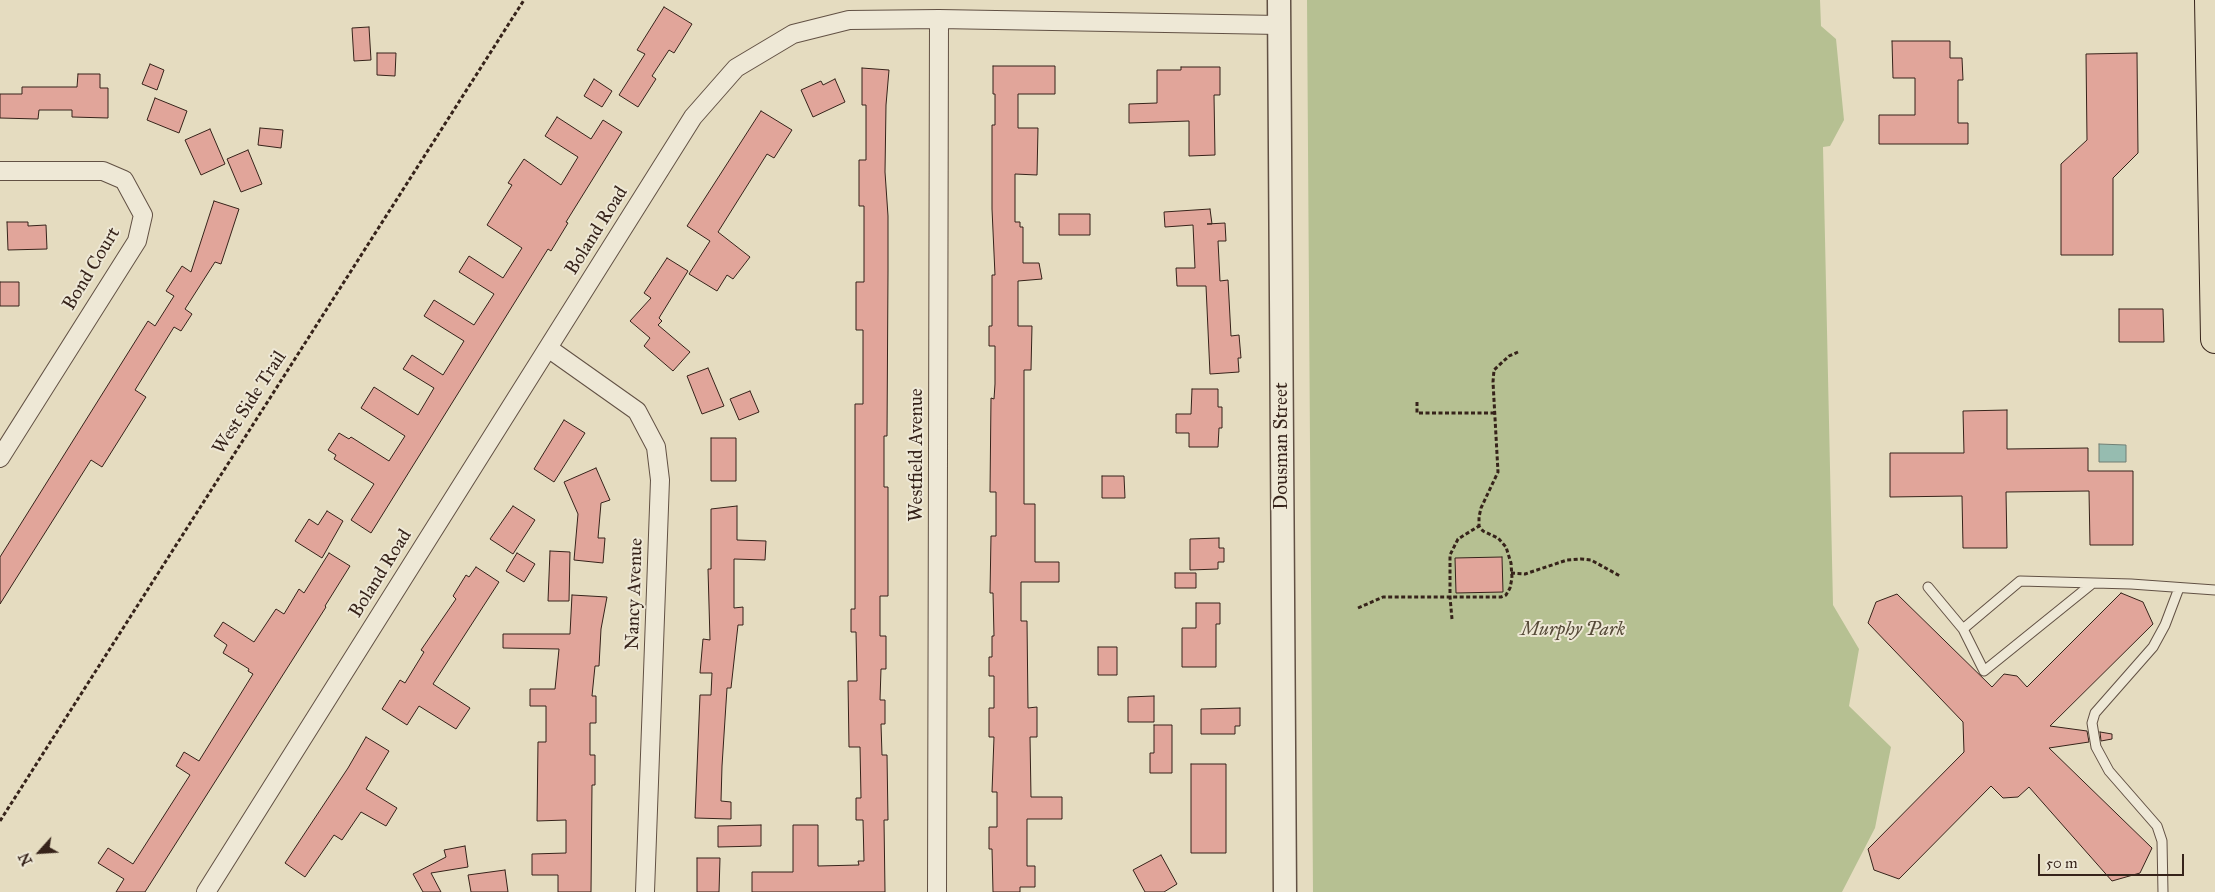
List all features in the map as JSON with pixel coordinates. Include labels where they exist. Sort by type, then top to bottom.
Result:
[{"type":"main road","points":[[2209,0],[2215,338]]},
{"type":"street","name":"Dousman Street","points":[[1279,0],[1285,892]]},
{"type":"street","name":"Boland Road","points":[[206,892],[693,117],[736,68],[793,34],[849,20],[939,19],[1279,24]]},
{"type":"street","name":"Westfield Avenue","points":[[937,892],[939,19]]},
{"type":"street","name":"Bond Court","points":[[0,171],[103,171],[124,180],[143,215],[137,241],[0,458]]},
{"type":"street","name":"Nancy Avenue","points":[[548,348],[637,411],[656,447],[660,480],[645,892]]},
{"type":"lane","points":[[1963,630],[2020,581],[2131,584],[2215,590]]},
{"type":"lane","points":[[1928,587],[1963,630],[1984,671],[2093,583]]},
{"type":"lane","points":[[2163,892],[2162,841],[2157,826],[2118,783],[2104,763],[2096,747],[2092,723],[2094,713],[2154,647],[2165,625],[2179,588]]},
{"type":"path","name":"West Side Trail","points":[[0,821],[524,0]]},
{"type":"path","points":[[1358,608],[1383,597],[1501,597],[1506,595],[1510,588],[1511,563],[1506,547],[1498,538],[1483,531],[1479,526],[1481,508],[1498,472],[1494,370],[1501,362],[1518,352]]},
{"type":"path","points":[[1417,402],[1417,413],[1495,414]]},
{"type":"path","points":[[1452,619],[1450,555],[1458,539],[1479,526]]},
{"type":"path","points":[[1511,573],[1525,574],[1567,560],[1581,559],[1591,560],[1620,576]]},
{"type":"green space","name":"Murphy Park","points":[[1307,0],[1820,0],[1821,26],[1836,39],[1844,120],[1830,146],[1823,147],[1833,605],[1859,649],[1849,706],[1891,747],[1875,828],[1842,892],[1313,892]]},
{"type":"water","points":[[2099,444],[2126,445],[2126,462],[2099,462]]},
{"type":"building","points":[[664,7],[692,24],[674,53],[669,50],[652,76],[656,79],[638,107],[619,95],[645,54],[637,50]]},
{"type":"building","points":[[369,27],[371,60],[354,61],[352,28]]},
{"type":"building","points":[[1892,41],[1950,41],[1950,58],[1962,58],[1963,80],[1958,80],[1958,123],[1968,123],[1968,144],[1879,144],[1879,115],[1915,115],[1915,78],[1893,78]]},
{"type":"building","points":[[377,53],[396,53],[395,76],[377,75]]},
{"type":"building","points":[[2137,53],[2138,153],[2113,178],[2113,255],[2061,255],[2061,164],[2087,140],[2086,54]]},
{"type":"building","points":[[150,64],[164,70],[157,90],[142,84]]},
{"type":"building","points":[[993,66],[1055,66],[1055,94],[1018,94],[1018,128],[1038,128],[1037,175],[1015,174],[1015,222],[1020,222],[1020,227],[1023,227],[1023,263],[1039,263],[1042,279],[1018,281],[1018,326],[1032,326],[1031,370],[1024,370],[1024,504],[1035,504],[1035,562],[1059,562],[1059,582],[1021,582],[1021,621],[1027,621],[1028,708],[1037,707],[1037,737],[1030,737],[1031,797],[1062,797],[1062,819],[1027,819],[1027,866],[1035,866],[1035,887],[1020,887],[1020,892],[993,892],[992,849],[989,849],[989,827],[997,827],[997,792],[992,792],[994,737],[989,737],[989,708],[994,708],[994,676],[989,676],[989,657],[992,657],[992,636],[994,636],[993,593],[990,593],[991,536],[996,536],[996,492],[990,492],[991,398],[994,399],[995,346],[989,346],[989,326],[992,326],[992,275],[995,275],[992,209],[992,125],[995,125]]},
{"type":"building","points":[[1181,67],[1220,67],[1220,95],[1214,95],[1215,155],[1189,156],[1189,121],[1129,123],[1129,104],[1157,103],[1157,70],[1181,70]]},
{"type":"building","points":[[862,68],[889,70],[886,105],[885,172],[888,216],[887,436],[884,436],[884,487],[888,487],[888,596],[880,596],[880,636],[886,636],[886,669],[881,669],[880,700],[885,700],[885,724],[881,724],[882,755],[887,755],[888,820],[884,820],[885,892],[752,892],[752,872],[793,872],[793,825],[818,825],[818,866],[859,865],[858,861],[864,861],[863,820],[856,820],[856,798],[861,798],[860,747],[849,747],[848,681],[857,681],[856,632],[851,632],[851,609],[855,609],[855,404],[863,404],[863,330],[856,330],[856,282],[864,282],[864,206],[859,206],[859,160],[866,160],[866,105],[862,105]]},
{"type":"building","points":[[78,74],[100,74],[100,88],[108,88],[108,118],[72,117],[72,110],[39,110],[38,119],[0,118],[0,94],[22,94],[22,87],[77,87]]},
{"type":"building","points":[[594,79],[612,91],[602,107],[584,96]]},
{"type":"building","points":[[835,79],[845,102],[813,117],[801,90],[821,81],[823,85]]},
{"type":"building","points":[[155,98],[187,111],[179,133],[147,120]]},
{"type":"building","points":[[761,111],[792,130],[774,158],[767,154],[718,232],[750,257],[733,279],[727,275],[717,291],[689,274],[710,241],[687,226]]},
{"type":"building","points":[[557,117],[591,139],[603,120],[622,132],[566,222],[568,223],[551,251],[548,249],[371,533],[351,520],[374,484],[334,459],[336,455],[328,450],[339,433],[349,439],[351,437],[389,461],[405,436],[361,408],[374,387],[418,415],[434,388],[403,369],[412,355],[443,375],[464,341],[424,316],[434,300],[474,325],[494,294],[459,272],[469,256],[503,278],[522,248],[487,225],[512,185],[508,183],[524,159],[561,185],[578,157],[545,136]]},
{"type":"building","points":[[260,128],[283,130],[281,148],[258,145]]},
{"type":"building","points":[[210,129],[225,164],[201,175],[185,140]]},
{"type":"building","points":[[248,150],[262,184],[241,192],[227,159]]},
{"type":"building","points":[[214,201],[239,209],[221,264],[215,262],[185,309],[192,314],[181,331],[174,327],[135,390],[146,397],[102,467],[91,460],[0,604],[0,557],[148,321],[155,326],[174,296],[166,291],[182,266],[191,272]]},
{"type":"building","points":[[1210,209],[1212,224],[1225,223],[1226,241],[1218,241],[1220,281],[1228,280],[1231,336],[1239,335],[1241,358],[1238,358],[1239,372],[1210,374],[1206,286],[1177,286],[1176,268],[1195,268],[1193,225],[1165,227],[1164,212]]},
{"type":"building","points":[[1059,214],[1090,214],[1090,235],[1059,235]]},
{"type":"building","points":[[7,222],[28,222],[28,226],[46,225],[47,249],[8,250]]},
{"type":"building","points":[[667,258],[688,271],[659,318],[662,321],[658,325],[690,352],[673,371],[644,346],[650,338],[630,321],[651,298],[644,293]]},
{"type":"building","points":[[0,282],[19,282],[19,306],[0,306]]},
{"type":"building","points":[[2119,309],[2163,309],[2164,342],[2119,342]]},
{"type":"building","points":[[708,368],[724,406],[702,414],[687,376]]},
{"type":"building","points":[[1192,389],[1218,389],[1218,407],[1222,407],[1222,428],[1219,428],[1218,447],[1189,447],[1189,433],[1176,433],[1176,414],[1191,414]]},
{"type":"building","points":[[750,391],[759,412],[739,420],[730,399]]},
{"type":"building","points":[[2007,410],[2007,449],[2088,448],[2088,471],[2133,471],[2133,545],[2090,545],[2089,491],[2006,492],[2007,548],[1963,548],[1962,496],[1890,497],[1890,453],[1964,453],[1963,411]]},
{"type":"building","points":[[564,420],[585,433],[554,482],[534,469]]},
{"type":"building","points":[[711,438],[736,438],[736,481],[711,481]]},
{"type":"building","points":[[596,468],[610,500],[601,503],[598,538],[605,538],[603,563],[574,560],[578,514],[564,482]]},
{"type":"building","points":[[1102,476],[1124,476],[1125,498],[1102,498]]},
{"type":"building","points":[[513,506],[535,520],[513,554],[490,539]]},
{"type":"building","points":[[737,506],[737,540],[766,541],[765,560],[734,559],[734,608],[743,607],[743,625],[738,625],[731,688],[727,688],[721,801],[731,802],[731,819],[695,818],[700,695],[711,695],[712,673],[700,673],[703,639],[710,640],[708,569],[711,569],[711,509]]},
{"type":"building","points":[[327,511],[343,521],[322,558],[295,541],[309,519],[318,525]]},
{"type":"building","points":[[1219,538],[1219,548],[1224,548],[1224,562],[1218,562],[1218,569],[1190,570],[1190,539]]},
{"type":"building","points":[[550,551],[570,552],[569,601],[548,601]]},
{"type":"building","points":[[329,553],[350,566],[326,607],[145,892],[116,892],[124,879],[98,863],[108,848],[133,864],[190,775],[176,766],[184,752],[199,761],[253,674],[248,671],[249,669],[223,653],[227,645],[214,636],[223,622],[254,642],[276,609],[284,614],[299,589],[304,593]]},
{"type":"building","points":[[517,553],[535,564],[524,582],[506,571]]},
{"type":"building","points":[[1502,557],[1503,592],[1456,593],[1455,558]]},
{"type":"building","points":[[476,567],[499,582],[433,684],[470,708],[456,729],[419,706],[407,725],[382,709],[400,680],[405,683],[424,652],[421,650],[456,599],[453,596],[466,575],[469,577]]},
{"type":"building","points":[[1175,573],[1196,573],[1196,588],[1175,588]]},
{"type":"building","points":[[2121,593],[2143,602],[2153,624],[2050,726],[2087,731],[2089,742],[2049,748],[2152,848],[2140,873],[2112,881],[2029,787],[2018,797],[2003,798],[1991,786],[1899,879],[1874,870],[1868,849],[1964,752],[1963,722],[1868,623],[1876,602],[1897,594],[1992,687],[2004,674],[2017,676],[2027,687]]},
{"type":"building","points":[[572,595],[607,597],[601,629],[599,666],[595,666],[592,696],[596,696],[596,723],[590,723],[590,755],[595,755],[595,785],[592,785],[591,892],[558,892],[558,875],[532,875],[532,854],[566,853],[566,820],[537,821],[538,742],[546,742],[546,706],[530,706],[530,689],[555,689],[559,649],[503,648],[503,634],[570,634]]},
{"type":"building","points":[[1196,603],[1220,603],[1220,624],[1216,624],[1216,667],[1182,667],[1182,628],[1196,628]]},
{"type":"building","points":[[1098,647],[1117,647],[1117,675],[1098,675]]},
{"type":"building","points":[[1154,696],[1154,722],[1128,722],[1128,697]]},
{"type":"building","points":[[1240,708],[1240,726],[1235,726],[1235,734],[1201,734],[1201,709]]},
{"type":"building","points":[[1154,725],[1172,725],[1172,773],[1150,773],[1150,753],[1154,753]]},
{"type":"building","points":[[2100,732],[2112,734],[2112,739],[2101,741]]},
{"type":"building","points":[[366,737],[389,751],[366,789],[397,808],[386,826],[361,812],[342,840],[334,835],[305,877],[285,863],[348,768]]},
{"type":"building","points":[[1191,764],[1226,764],[1226,853],[1191,853]]},
{"type":"building","points":[[761,825],[761,846],[718,847],[718,826]]},
{"type":"building","points":[[465,846],[468,867],[431,873],[441,892],[423,892],[413,874],[446,857],[444,850]]},
{"type":"building","points":[[1161,855],[1177,884],[1164,892],[1145,892],[1133,870]]},
{"type":"building","points":[[697,858],[720,858],[719,892],[697,892]]},
{"type":"building","points":[[505,870],[508,892],[471,892],[468,875]]}]
